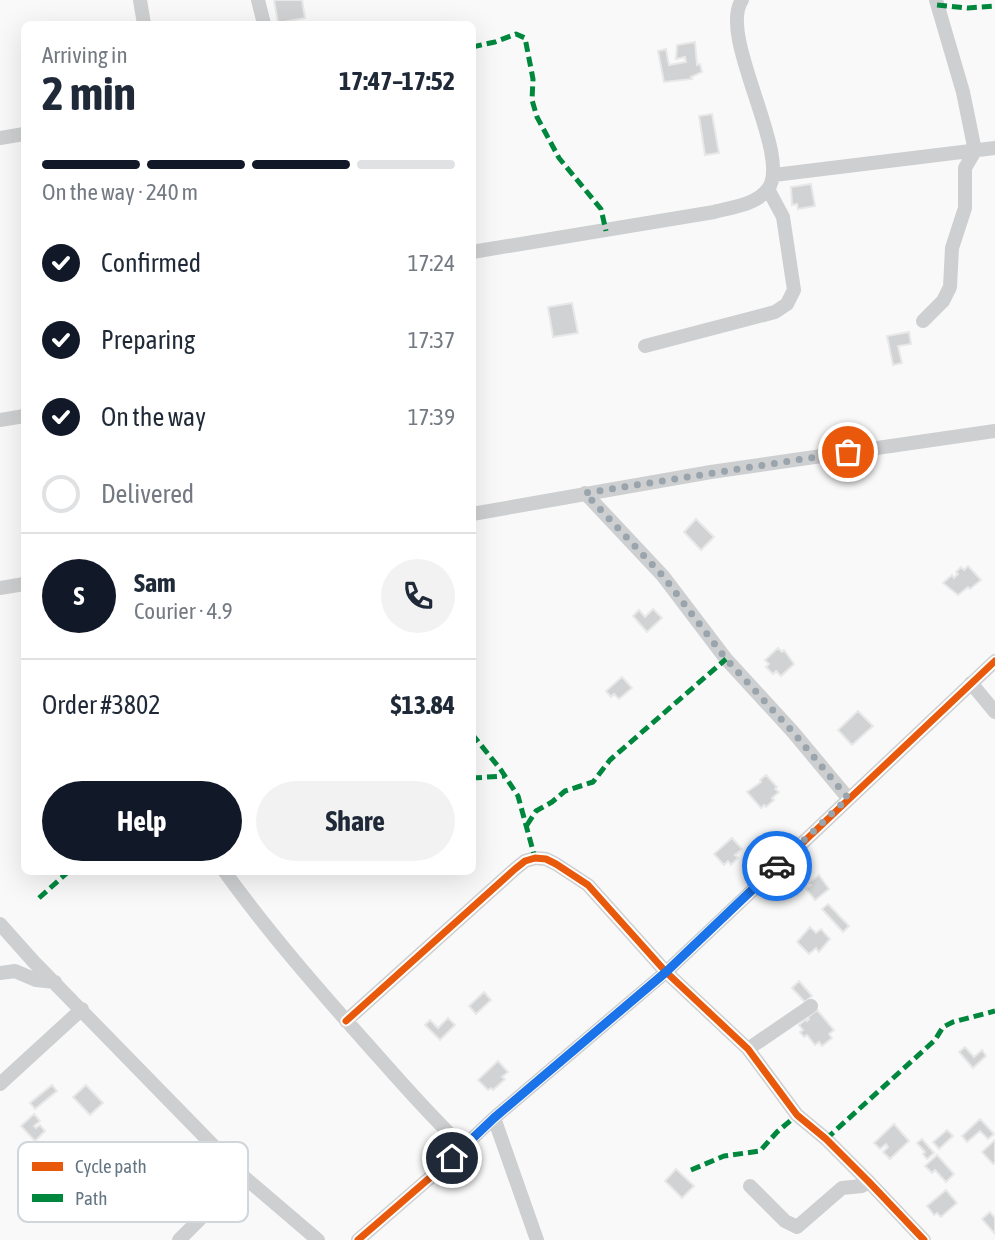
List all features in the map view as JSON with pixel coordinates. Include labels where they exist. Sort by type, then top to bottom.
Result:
[{"type":"street","points":[[140,0],[144,21]]},
{"type":"street","points":[[258,0],[263,21]]},
{"type":"street","points":[[645,346],[775,312],[787,304],[794,290],[782,217],[771,182],[770,147],[735,19],[742,0]]},
{"type":"street","points":[[923,321],[943,301],[950,287],[952,248],[965,208],[965,168],[975,151],[963,92],[936,0]]},
{"type":"street","points":[[0,138],[21,134]]},
{"type":"street","points":[[476,251],[714,212],[753,202],[771,182],[995,148]]},
{"type":"street","points":[[0,420],[21,416]]},
{"type":"street","points":[[476,513],[585,493],[995,431]]},
{"type":"street","points":[[585,493],[663,576],[726,659],[793,732],[848,798]]},
{"type":"street","points":[[0,588],[21,584]]},
{"type":"street","points":[[358,1240],[494,1118],[666,972],[995,661]]},
{"type":"street","points":[[971,684],[995,712]]},
{"type":"street","points":[[346,1021],[515,869],[525,861],[546,859],[588,886],[666,972],[748,1049],[797,1115],[826,1139],[924,1240]]},
{"type":"street","points":[[227,875],[260,920],[346,1021],[419,1105],[463,1147]]},
{"type":"street","points":[[0,924],[210,1142]]},
{"type":"street","points":[[0,973],[15,971],[36,980],[55,982]]},
{"type":"street","points":[[748,1049],[811,1006]]},
{"type":"street","points":[[0,1084],[82,1009]]},
{"type":"street","points":[[494,1118],[537,1240]]},
{"type":"street","points":[[248,1180],[318,1240]]},
{"type":"street","points":[[750,1186],[785,1221],[797,1227],[842,1188],[862,1186],[869,1182]]},
{"type":"street","points":[[179,1240],[197,1222]]},
{"type":"building","points":[[274,0],[302,0],[305,18],[278,21]]},
{"type":"building","points":[[695,42],[697,65],[700,64],[702,72],[691,77],[692,79],[664,82],[658,51],[666,49],[669,65],[686,62],[685,57],[676,59],[677,45]]},
{"type":"building","points":[[712,114],[719,153],[705,155],[699,116]]},
{"type":"building","points":[[811,184],[815,206],[798,209],[797,204],[792,205],[791,187]]},
{"type":"building","points":[[572,303],[578,333],[553,337],[548,307]]},
{"type":"building","points":[[909,332],[911,344],[898,346],[902,363],[893,365],[887,336]]},
{"type":"building","points":[[696,519],[714,537],[701,550],[684,532]]},
{"type":"building","points":[[968,566],[981,580],[958,595],[943,583],[952,575],[954,578],[961,567],[964,570]]},
{"type":"building","points":[[653,609],[662,618],[647,632],[633,616],[639,610],[645,617]]},
{"type":"building","points":[[778,648],[782,652],[784,650],[794,664],[781,676],[776,671],[773,674],[766,667],[769,664],[765,660]]},
{"type":"building","points":[[622,677],[632,688],[619,699],[614,694],[611,697],[606,691]]},
{"type":"building","points":[[858,711],[873,726],[852,745],[838,730]]},
{"type":"building","points":[[766,775],[779,792],[772,798],[774,800],[761,808],[747,792]]},
{"type":"building","points":[[732,838],[742,849],[735,855],[738,858],[731,865],[728,861],[724,865],[714,854]]},
{"type":"building","points":[[819,875],[829,889],[815,900],[806,889]]},
{"type":"building","points":[[828,904],[849,926],[843,932],[822,909]]},
{"type":"building","points":[[810,927],[816,933],[821,929],[830,939],[819,952],[816,948],[809,954],[797,942]]},
{"type":"building","points":[[799,981],[812,996],[805,1002],[792,988]]},
{"type":"building","points":[[484,992],[491,1000],[476,1014],[469,1006]]},
{"type":"building","points":[[817,1010],[834,1030],[829,1034],[832,1038],[822,1046],[819,1042],[815,1045],[807,1035],[804,1037],[799,1025]]},
{"type":"building","points":[[448,1018],[455,1025],[440,1040],[425,1025],[430,1020],[438,1028]]},
{"type":"building","points":[[965,1047],[974,1057],[982,1050],[986,1056],[973,1068],[959,1052]]},
{"type":"building","points":[[498,1061],[508,1072],[502,1077],[505,1079],[493,1090],[488,1090],[478,1080]]},
{"type":"building","points":[[52,1085],[57,1091],[35,1109],[30,1103]]},
{"type":"building","points":[[86,1085],[103,1103],[90,1115],[73,1097]]},
{"type":"building","points":[[34,1114],[40,1121],[34,1126],[36,1128],[40,1125],[45,1131],[35,1141],[21,1126]]},
{"type":"building","points":[[980,1119],[994,1134],[988,1139],[980,1131],[967,1142],[962,1136]]},
{"type":"building","points":[[894,1124],[909,1141],[890,1159],[883,1152],[888,1147],[886,1144],[880,1149],[874,1143]]},
{"type":"building","points":[[947,1130],[953,1136],[939,1149],[933,1142]]},
{"type":"building","points":[[922,1139],[934,1153],[927,1159],[917,1143]]},
{"type":"building","points":[[995,1140],[995,1163],[993,1164],[982,1152]]},
{"type":"building","points":[[937,1155],[954,1174],[946,1182],[935,1170],[932,1173],[925,1166]]},
{"type":"building","points":[[676,1169],[694,1186],[682,1198],[665,1181]]},
{"type":"building","points":[[946,1190],[957,1203],[941,1217],[937,1213],[934,1215],[927,1206]]},
{"type":"building","points":[[990,1212],[995,1218],[995,1234],[982,1219]]},
{"type":"marked path","points":[[937,5],[968,8],[995,6]]},
{"type":"marked path","points":[[476,46],[516,34],[525,38],[533,79],[532,100],[537,117],[559,158],[601,209],[606,231]]},
{"type":"marked path","points":[[527,825],[536,811],[565,791],[593,782],[610,760],[726,659]]},
{"type":"marked path","points":[[476,739],[518,796],[535,858]]},
{"type":"marked path","points":[[476,778],[505,776]]},
{"type":"marked path","points":[[39,898],[65,875]]},
{"type":"marked path","points":[[826,1139],[935,1040],[943,1027],[995,1011]]},
{"type":"marked path","points":[[691,1170],[724,1156],[760,1151],[797,1115]]},
{"type":"cycle path","points":[[358,1240],[494,1118],[666,972],[995,661]]},
{"type":"cycle path","points":[[346,1021],[515,869],[525,861],[546,859],[588,885],[666,972],[748,1049],[797,1115],[826,1139],[924,1240]]},
{"type":"way so far","points":[[777,866],[848,798],[793,732],[726,659],[663,576],[585,493],[848,452]]},
{"type":"route","points":[[452,1158],[494,1118],[666,972],[777,866]]}]
